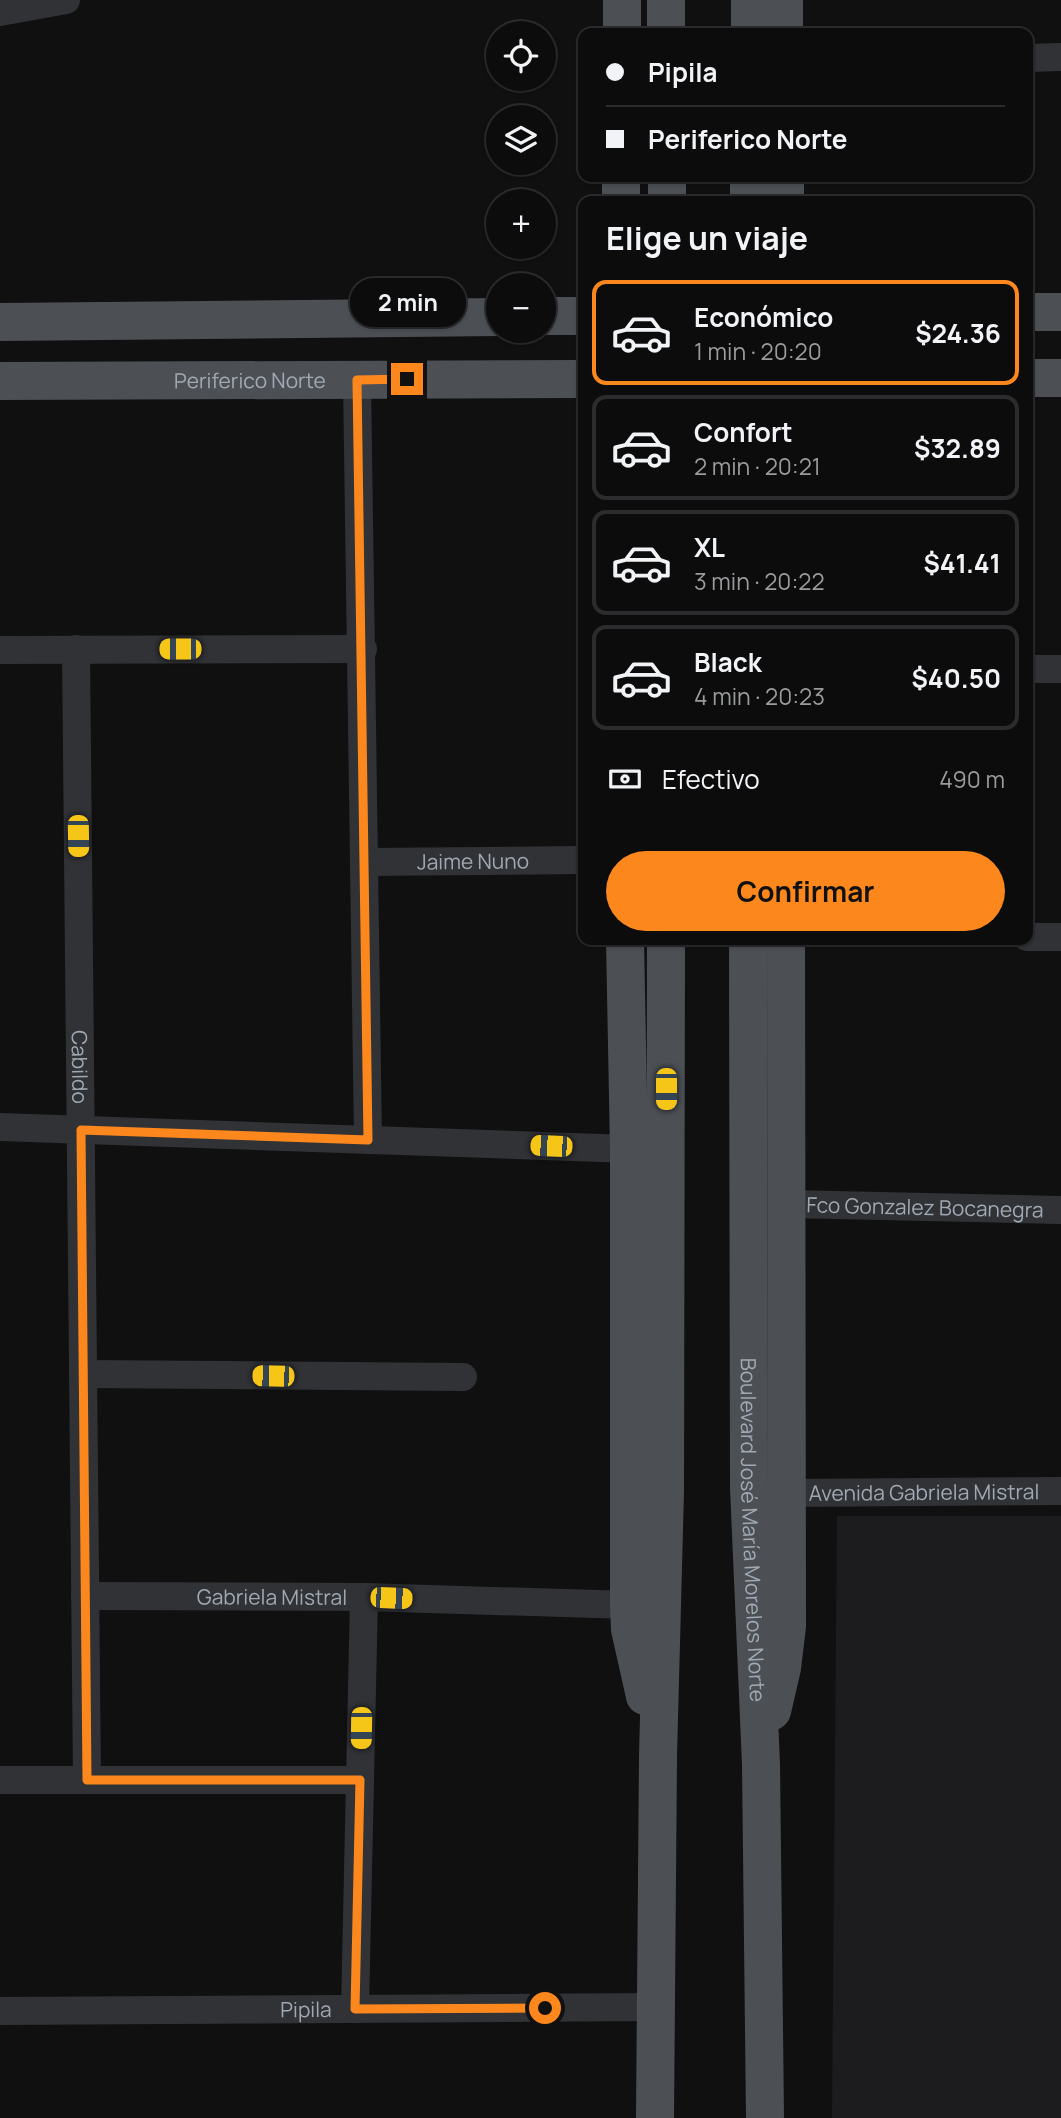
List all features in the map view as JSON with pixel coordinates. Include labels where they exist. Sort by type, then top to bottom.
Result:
[{"type":"main road","points":[[622,0],[622,28]]},
{"type":"main road","points":[[666,0],[666,28]]},
{"type":"main road","points":[[750,0],[750,28]]},
{"type":"main road","points":[[784,0],[785,28]]},
{"type":"main road","points":[[1033,312],[1061,312]]},
{"type":"main road","points":[[556,316],[578,316]]},
{"type":"main road","points":[[0,322],[486,317]]},
{"type":"main road","name":"Periferico Norte","points":[[0,381],[578,379]]},
{"type":"main road","points":[[1033,379],[1061,379]]},
{"type":"main road","points":[[625,945],[629,1149],[629,1605],[630,1629],[658,1756]]},
{"type":"main road","points":[[655,2118],[654,2007],[664,1491],[666,945]]},
{"type":"main road","name":"Boulevard José María Morelos Norte","points":[[748,945],[749,1487],[761,1764],[765,2118]]},
{"type":"main road","points":[[761,1764],[782,1668],[787,1626],[789,1205],[786,945]]},
{"type":"street","points":[[0,12],[66,0]]},
{"type":"street","points":[[1033,58],[1061,57]]},
{"type":"street","points":[[357,380],[363,649],[368,1140]]},
{"type":"street","name":"Cabildo","points":[[76,649],[87,1780]]},
{"type":"street","points":[[0,650],[363,649]]},
{"type":"street","points":[[1033,669],[1061,669]]},
{"type":"street","name":"Jaime Nuno","points":[[365,862],[578,860]]},
{"type":"street","points":[[1033,937],[1061,937]]},
{"type":"street","points":[[0,1128],[629,1149]]},
{"type":"street","name":"Fco Gonzalez Bocanegra","points":[[789,1205],[1061,1210]]},
{"type":"street","points":[[83,1374],[463,1377]]},
{"type":"street","name":"Avenida Gabriela Mistral","points":[[786,1493],[1061,1491]]},
{"type":"street","name":"Gabriela Mistral","points":[[85,1595],[364,1597],[629,1605]]},
{"type":"street","points":[[355,2009],[364,1597]]},
{"type":"street","points":[[0,1780],[360,1780]]},
{"type":"street","name":"Pipila","points":[[0,2011],[654,2007]]},
{"type":"shaded area","points":[[837,1516],[1061,1516],[1061,2118],[832,2118]]},
{"type":"route","points":[[407,379],[357,380],[363,649],[368,1140],[81,1130],[87,1780],[360,1780],[355,2009],[545,2008]]}]
